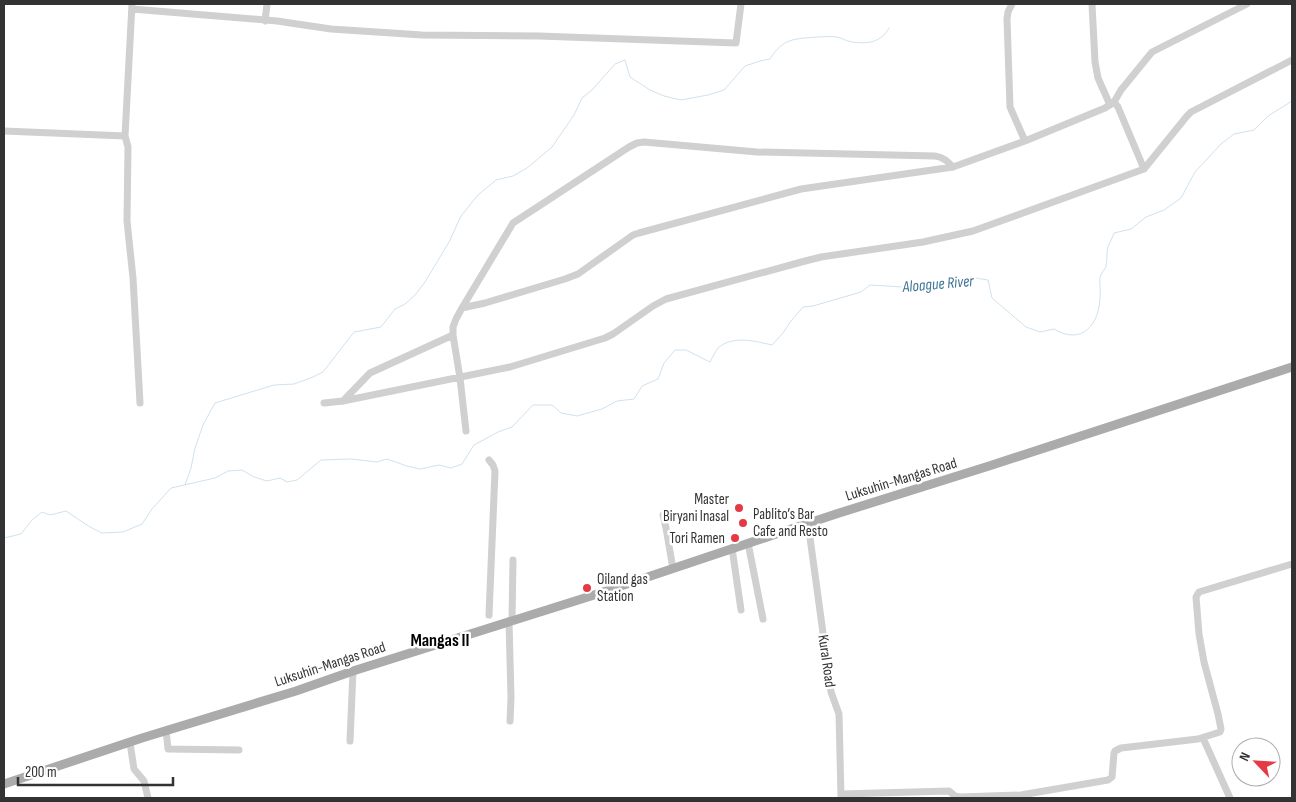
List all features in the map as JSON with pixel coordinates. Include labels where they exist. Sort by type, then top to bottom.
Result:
[{"type":"main road","name":"Luksuhin-Mangas Road","points":[[4,784],[166,730],[296,691],[673,569],[808,523],[1292,367]]},
{"type":"street","points":[[265,21],[266,4]]},
{"type":"street","points":[[140,403],[133,278],[127,221],[128,147],[125,136],[132,6],[331,30],[422,35],[569,37],[736,43],[741,4]]},
{"type":"street","points":[[1012,4],[1007,19],[1010,107],[1025,141]]},
{"type":"street","points":[[1092,4],[1094,62],[1098,78],[1112,103],[1118,107],[1144,169]]},
{"type":"street","points":[[462,308],[485,303],[572,276],[584,270],[633,235],[639,233],[800,189],[953,166],[1025,141],[1098,112],[1112,103],[1120,90],[1152,52],[1247,4]]},
{"type":"street","points":[[324,402],[343,401],[510,367],[604,338],[666,299],[821,257],[922,242],[973,231],[1144,169],[1191,112],[1292,60]]},
{"type":"street","points":[[4,132],[125,136]]},
{"type":"street","points":[[466,431],[453,335],[453,327],[462,308],[513,223],[620,152],[637,143],[757,152],[935,156],[946,159],[953,166]]},
{"type":"street","points":[[343,401],[370,373],[453,335]]},
{"type":"street","points":[[488,628],[495,471],[489,460]]},
{"type":"street","points":[[663,515],[673,569]]},
{"type":"street","name":"Kural Road","points":[[808,523],[825,658],[831,692],[839,714],[841,796]]},
{"type":"street","points":[[748,543],[763,619]]},
{"type":"street","points":[[732,548],[741,610]]},
{"type":"street","points":[[510,721],[512,698],[511,620],[513,560]]},
{"type":"street","points":[[841,796],[948,791],[960,797],[1021,795],[1108,780],[1112,777],[1114,753],[1121,748],[1198,739],[1220,732],[1218,714],[1199,634],[1196,597],[1199,592],[1292,564]]},
{"type":"street","points":[[350,741],[353,671]]},
{"type":"street","points":[[166,730],[168,748],[239,750]]},
{"type":"street","points":[[1203,738],[1230,798]]},
{"type":"street","points":[[130,743],[134,769],[144,781],[148,798]]},
{"type":"waterway","points":[[185,485],[203,425],[215,403],[274,385],[294,384],[313,377],[323,372],[354,332],[381,327],[395,309],[405,304],[425,282],[449,242],[461,216],[478,195],[496,180],[513,176],[527,168],[552,147],[574,115],[582,98],[592,90],[615,64],[625,60],[630,77],[650,90],[681,100],[724,90],[745,66],[770,59],[780,47],[790,41],[802,38],[839,37],[852,42],[863,43],[878,40],[889,28]]},
{"type":"waterway","name":"Aloague River","points":[[4,538],[21,534],[32,520],[42,512],[50,515],[66,511],[102,533],[123,532],[142,524],[152,509],[171,488],[215,478],[228,471],[242,470],[254,477],[267,481],[280,478],[287,482],[297,480],[321,460],[351,459],[377,462],[387,459],[420,469],[439,465],[451,468],[462,464],[474,445],[512,427],[533,405],[552,405],[561,413],[577,416],[602,409],[617,401],[634,399],[642,386],[658,379],[664,363],[675,350],[686,350],[710,362],[718,348],[730,341],[744,340],[772,345],[803,307],[813,306],[861,292],[870,285],[913,288],[975,278],[988,280],[992,298],[1026,327],[1040,332],[1054,329],[1064,334],[1073,335],[1081,333],[1088,329],[1097,315],[1100,277],[1106,266],[1108,249],[1114,233],[1131,229],[1146,217],[1164,210],[1181,198],[1195,172],[1221,144],[1234,134],[1254,130],[1268,116],[1292,101]]},
{"type":"place","name":"Master Biryani Inasal","points":[[739,508]]},
{"type":"place","name":"Pablito’s Bar Cafe and Resto","points":[[743,523]]},
{"type":"place","name":"Tori Ramen","points":[[735,538]]},
{"type":"place","name":"Oiland gas Station","points":[[587,588]]},
{"type":"district","name":"Mangas II","points":[[440,640]]}]
